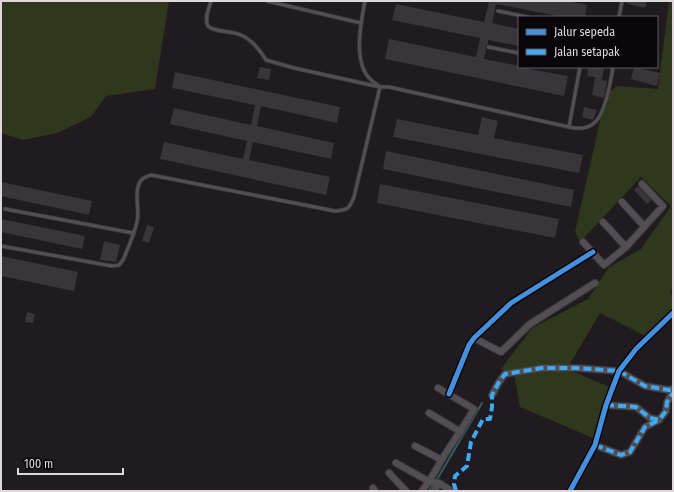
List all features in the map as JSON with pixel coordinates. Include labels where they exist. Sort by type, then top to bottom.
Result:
[{"type":"street","points":[[583,242],[604,265],[626,247],[663,206],[642,184]]},
{"type":"street","points":[[622,202],[644,226]]},
{"type":"street","points":[[603,222],[626,247]]},
{"type":"street","points":[[449,394],[469,345],[474,338],[511,303],[593,252]]},
{"type":"street","points":[[474,338],[502,352],[530,324],[595,283]]},
{"type":"street","points":[[570,491],[595,445],[606,405],[619,371],[636,349],[673,313]]},
{"type":"street","points":[[492,395],[505,374],[542,368],[578,368],[619,371],[645,386],[669,390],[673,389]]},
{"type":"street","points":[[422,491],[430,482],[474,409],[438,388]]},
{"type":"street","points":[[595,445],[621,455],[630,452],[645,427],[659,420],[666,411],[667,402],[673,393]]},
{"type":"street","points":[[606,405],[636,407],[650,418],[659,420]]},
{"type":"street","points":[[429,413],[461,432]]},
{"type":"street","points":[[415,446],[442,460]]},
{"type":"street","points":[[396,463],[430,482],[439,483],[451,491]]},
{"type":"street","points":[[389,473],[406,491]]},
{"type":"street","points":[[434,491],[439,483]]},
{"type":"lane","points":[[211,1],[206,19],[208,25],[212,29],[242,35],[258,48],[266,60],[294,68],[380,87],[389,86],[578,129],[593,124],[599,118],[609,90],[612,68]]},
{"type":"lane","points":[[267,1],[361,23]]},
{"type":"lane","points":[[365,1],[361,23],[360,54],[368,77],[380,87]]},
{"type":"lane","points":[[619,16],[622,1]]},
{"type":"lane","points":[[498,11],[523,16]]},
{"type":"lane","points":[[488,47],[518,53]]},
{"type":"lane","points":[[569,127],[580,68]]},
{"type":"lane","points":[[1,246],[112,266],[120,265],[137,222],[137,189],[139,183],[151,175],[335,211],[344,210],[350,207],[354,197],[380,87]]},
{"type":"lane","points":[[5,209],[133,233]]},
{"type":"green space","points":[[1,1],[169,1],[155,89],[106,96],[91,117],[57,133],[23,140],[1,133]]},
{"type":"green space","points":[[669,1],[673,1],[673,286],[670,293],[673,294],[673,317],[651,339],[600,313],[567,369],[614,389],[593,438],[520,407],[514,373],[501,369],[532,328],[588,299],[609,267],[641,249],[671,206],[641,177],[580,242],[575,232],[606,94],[617,86],[658,89]]},
{"type":"building","points":[[489,1],[567,1],[587,5],[585,16],[557,16],[496,4],[492,23],[518,29],[518,46],[488,40],[488,44],[485,46],[486,50],[484,59],[518,66],[518,68],[568,76],[564,96],[385,59],[389,39],[476,57],[480,38],[392,20],[396,4],[484,22]]},
{"type":"building","points":[[625,1],[647,1],[645,8],[625,3]]},
{"type":"building","points":[[260,67],[271,69],[269,80],[257,78]]},
{"type":"building","points":[[588,68],[604,68],[602,80],[607,81],[604,98],[592,95],[595,77],[587,76]]},
{"type":"building","points":[[634,68],[660,73],[657,86],[631,79]]},
{"type":"building","points":[[175,72],[340,107],[337,123],[261,106],[257,126],[334,143],[331,159],[253,142],[249,160],[330,177],[326,195],[160,159],[164,142],[243,159],[247,141],[170,124],[174,108],[251,125],[255,105],[172,88]]},
{"type":"building","points":[[584,107],[597,110],[593,120],[582,117]]},
{"type":"building","points":[[482,117],[498,121],[494,138],[583,155],[579,173],[393,137],[397,119],[478,135]]},
{"type":"building","points":[[386,151],[574,190],[571,207],[383,169]]},
{"type":"building","points":[[1,182],[92,201],[89,215],[1,196]]},
{"type":"building","points":[[380,184],[559,219],[555,238],[377,203]]},
{"type":"building","points":[[638,186],[652,200],[647,204],[634,190]]},
{"type":"building","points":[[1,219],[85,236],[82,249],[1,232]]},
{"type":"building","points":[[147,225],[154,227],[149,243],[142,241]]},
{"type":"building","points":[[104,241],[120,245],[116,262],[100,260]]},
{"type":"building","points":[[1,256],[78,272],[74,291],[1,276]]},
{"type":"building","points":[[27,312],[35,314],[33,323],[25,322]]},
{"type":"waterway","points":[[429,491],[482,403]]},
{"type":"marked path","points":[[456,491],[454,484],[455,476],[467,466],[471,442],[483,419],[490,419],[492,395],[505,374],[542,368],[577,368],[619,371],[645,386],[669,390],[673,389]]},
{"type":"marked path","points":[[606,405],[636,407],[650,418],[659,420],[666,411],[667,402],[673,393]]},
{"type":"marked path","points":[[595,445],[621,455],[630,452],[645,427],[659,420]]},
{"type":"cycle path","points":[[449,394],[469,345],[474,338],[511,303],[593,252]]},
{"type":"cycle path","points":[[570,491],[595,445],[606,405],[619,371],[636,349],[673,313]]}]
